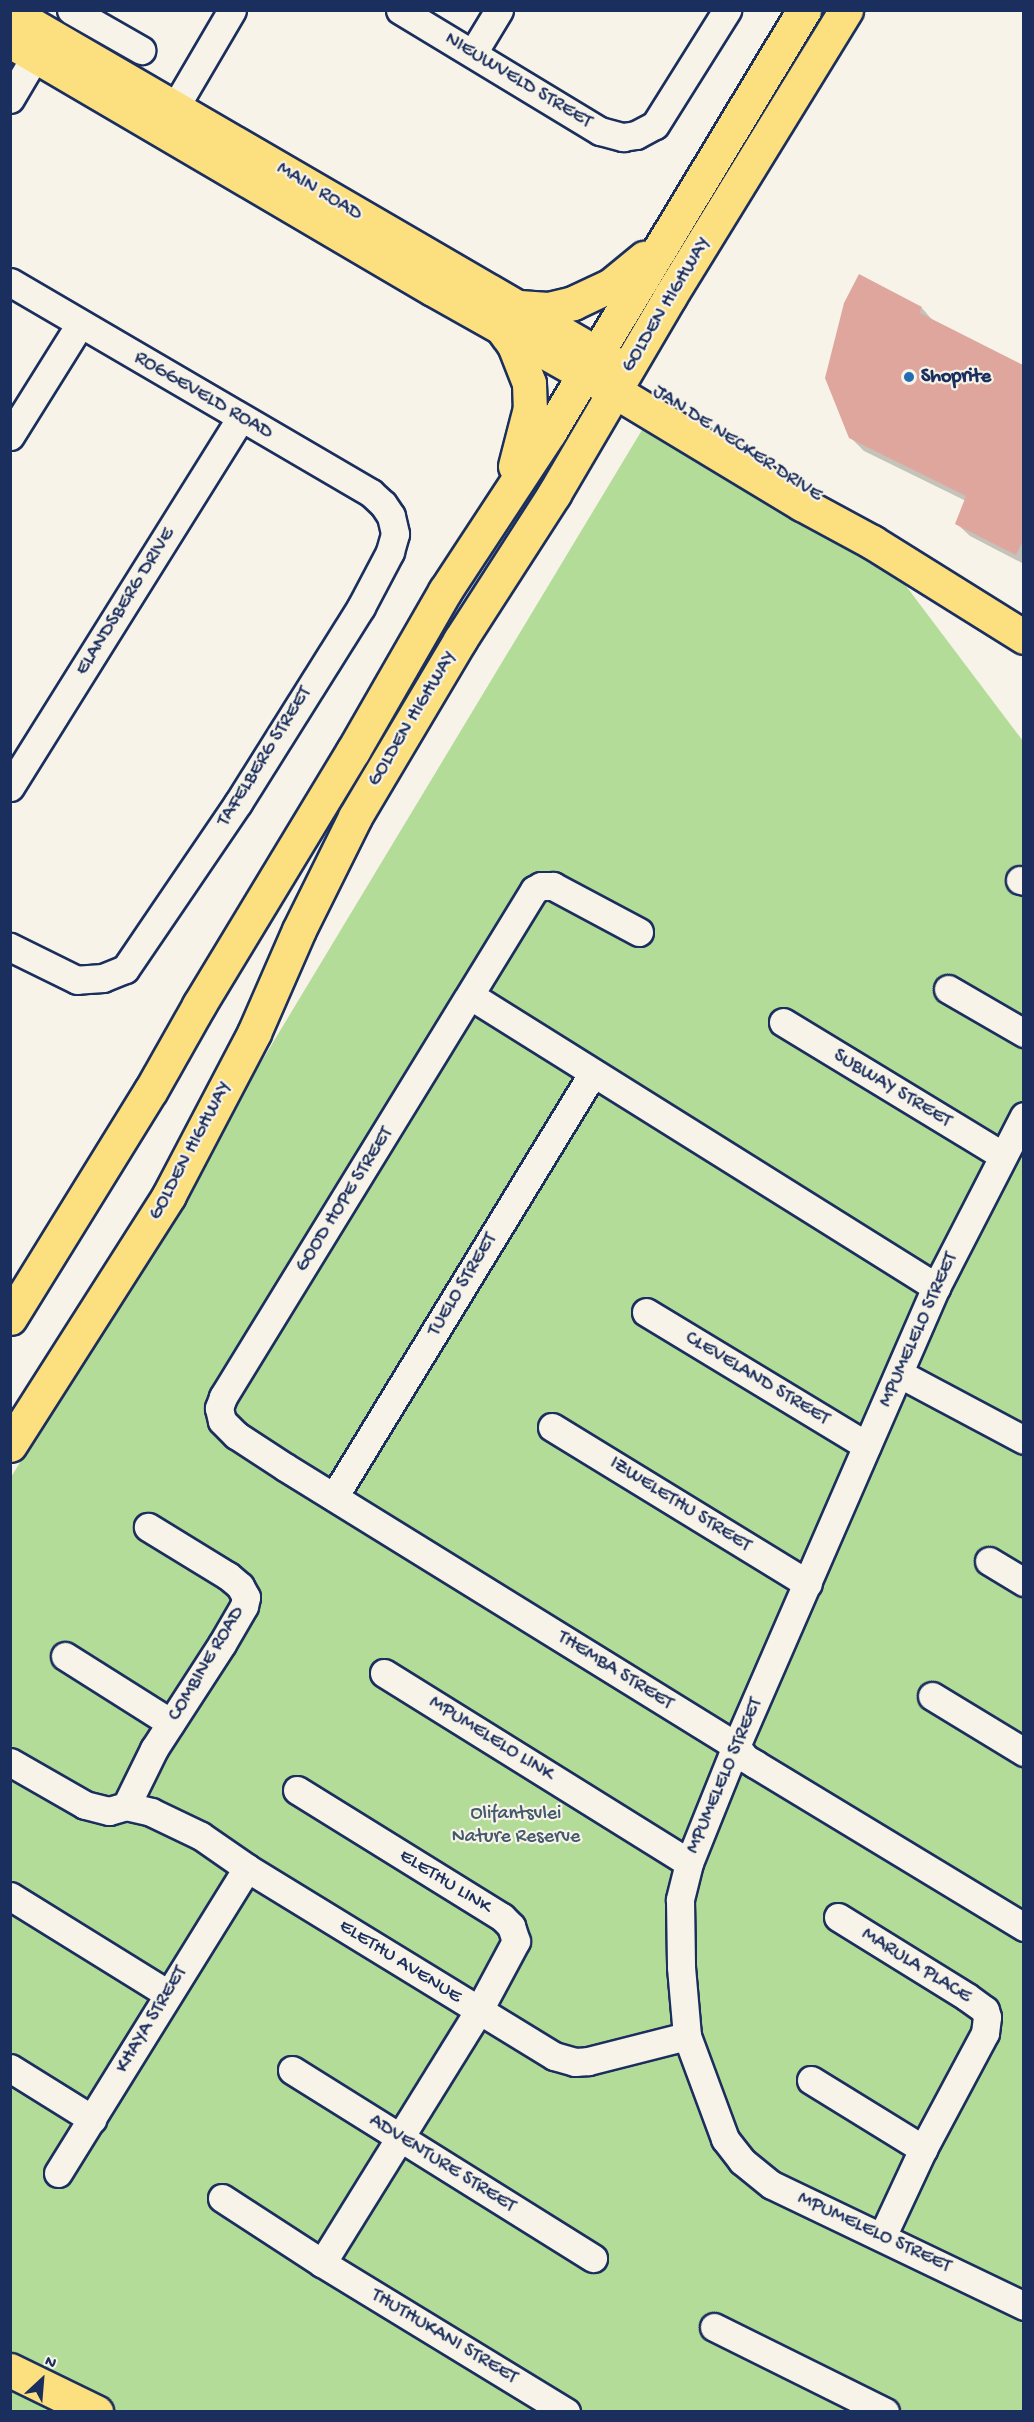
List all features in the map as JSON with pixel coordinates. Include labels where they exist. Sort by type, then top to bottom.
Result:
[{"type":"main road","name":"GOLDEN HIGHWAY","points":[[10,1318],[151,1090],[199,1005],[354,751],[445,591],[591,364],[662,242],[804,10]]},
{"type":"main road","name":"GOLDEN HIGHWAY","points":[[10,1445],[134,1254],[169,1194],[254,1033],[299,930],[355,818],[460,640],[622,382],[846,10]]},
{"type":"main road","name":"MAIN ROAD","points":[[10,12],[23,63],[169,117],[433,289],[507,317],[622,382]]},
{"type":"main road","points":[[509,491],[530,408],[529,383],[514,345],[507,317],[558,308],[594,295],[630,271],[662,242]]},
{"type":"main road","name":"JAN DE NECKER DRIVE","points":[[622,382],[802,483],[872,542],[1023,637]]},
{"type":"main road","points":[[14,2372],[96,2412]]},
{"type":"street","points":[[71,10],[141,50]]},
{"type":"street","points":[[169,117],[232,10]]},
{"type":"street","name":"NIEUWVELD STREET","points":[[400,10],[605,133],[623,137],[641,133],[655,125],[727,10]]},
{"type":"street","points":[[473,53],[499,10]]},
{"type":"street","name":"ROGGEVELD ROAD","points":[[10,282],[370,493],[383,504],[391,516]]},
{"type":"street","points":[[10,436],[80,324]]},
{"type":"street","name":"ELANDSBERG DRIVE","points":[[10,787],[241,418]]},
{"type":"street","name":"TAFELBERG STREET","points":[[10,947],[69,978],[85,980],[103,978],[126,969],[130,965],[238,803],[360,607],[394,542],[395,534],[391,516]]},
{"type":"street","name":"GOOD HOPE STREET","points":[[220,1405],[533,893],[541,886],[553,886],[639,932]]},
{"type":"street","points":[[948,989],[1023,1033]]},
{"type":"street","points":[[471,996],[936,1287]]},
{"type":"street","name":"SUBWAY STREET","points":[[783,1022],[1002,1155]]},
{"type":"street","name":"TUELO STREET","points":[[334,1497],[593,1073]]},
{"type":"street","name":"MPUMELELO STREET","points":[[1023,1116],[936,1287],[736,1746],[689,1863],[680,1900],[681,1967],[687,2036],[725,2139],[742,2161],[772,2185],[1023,2306]]},
{"type":"street","name":"CLEVELAND STREET","points":[[646,1312],[867,1446]]},
{"type":"street","points":[[900,1374],[1023,1440]]},
{"type":"street","name":"THEMBA STREET","points":[[220,1405],[222,1421],[230,1431],[736,1746],[750,1761],[1023,1927]]},
{"type":"street","name":"IZWELETHU STREET","points":[[552,1427],[808,1584]]},
{"type":"street","name":"COMBINE ROAD","points":[[126,1806],[154,1749],[239,1615],[246,1597],[236,1581],[148,1527]]},
{"type":"street","points":[[989,1561],[1023,1582]]},
{"type":"street","points":[[65,1656],[171,1724]]},
{"type":"street","name":"MPUMELELO LINK","points":[[384,1673],[689,1863]]},
{"type":"street","points":[[932,1696],[1023,1752]]},
{"type":"street","name":"ELETHU AVENUE","points":[[10,1762],[85,1805],[109,1811],[126,1806],[152,1812],[182,1826],[540,2049],[575,2062],[604,2058],[687,2036]]},
{"type":"street","name":"ELETHU LINK","points":[[297,1790],[507,1922],[515,1935],[515,1944],[479,2010]]},
{"type":"street","name":"KHAYA STREET","points":[[58,2173],[247,1868]]},
{"type":"street","points":[[10,1896],[168,1994]]},
{"type":"street","name":"MARULA PLACE","points":[[838,1917],[968,1997],[986,2013],[985,2032],[923,2149],[882,2237]]},
{"type":"street","points":[[322,2263],[479,2010]]},
{"type":"street","points":[[10,2068],[92,2119]]},
{"type":"street","name":"ADVENTURE STREET","points":[[292,2070],[592,2258]]},
{"type":"street","points":[[811,2080],[923,2149]]},
{"type":"street","name":"THUTHUKANI STREET","points":[[222,2198],[322,2263],[566,2412]]},
{"type":"street","points":[[714,2327],[885,2412]]},
{"type":"green space","name":"Olifantsvlei Nature Reserve","points":[[642,430],[903,582],[1023,741],[1023,2411],[11,2411],[10,1479]]},
{"type":"building","points":[[859,274],[922,307],[920,313],[1023,365],[1023,540],[1016,555],[955,524],[966,496],[849,438],[825,378],[844,303]]},
{"type":"place","name":"Shoprite","points":[[909,377]]}]
